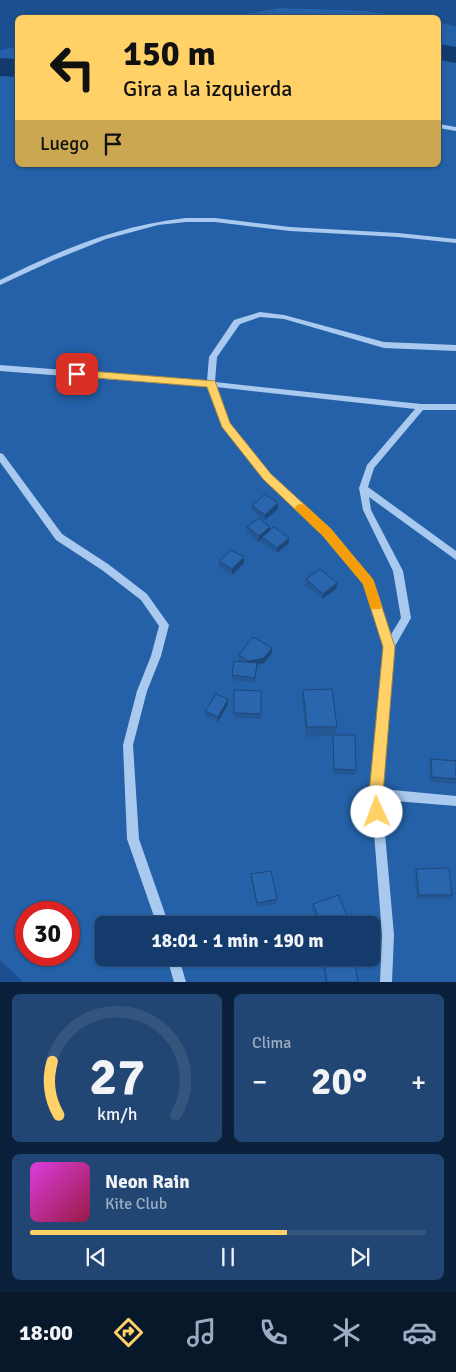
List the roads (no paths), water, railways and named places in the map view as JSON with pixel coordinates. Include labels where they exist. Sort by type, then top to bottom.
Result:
[{"type":"street","points":[[441,126],[456,129]]},
{"type":"street","points":[[0,283],[68,250],[137,227],[171,221],[215,220],[299,230],[426,236],[456,241]]},
{"type":"street","points":[[386,982],[388,935],[376,794],[389,647],[368,582],[327,532],[261,469],[226,424],[211,384],[213,357],[237,322],[260,314],[284,317],[384,346],[456,348]]},
{"type":"street","points":[[0,368],[211,384],[421,407],[456,407]]},
{"type":"street","points":[[389,647],[406,618],[398,571],[367,510],[363,488],[370,467],[421,407]]},
{"type":"street","points":[[0,456],[59,538],[105,567],[144,597],[164,625],[156,656],[142,691],[128,745],[133,839],[160,916]]},
{"type":"street","points":[[363,488],[456,556]]},
{"type":"street","points":[[376,794],[456,800]]},
{"type":"street","points":[[175,966],[180,982]]},
{"type":"waterway","points":[[441,52],[456,55]]},
{"type":"waterway","points":[[0,67],[15,68]]}]
